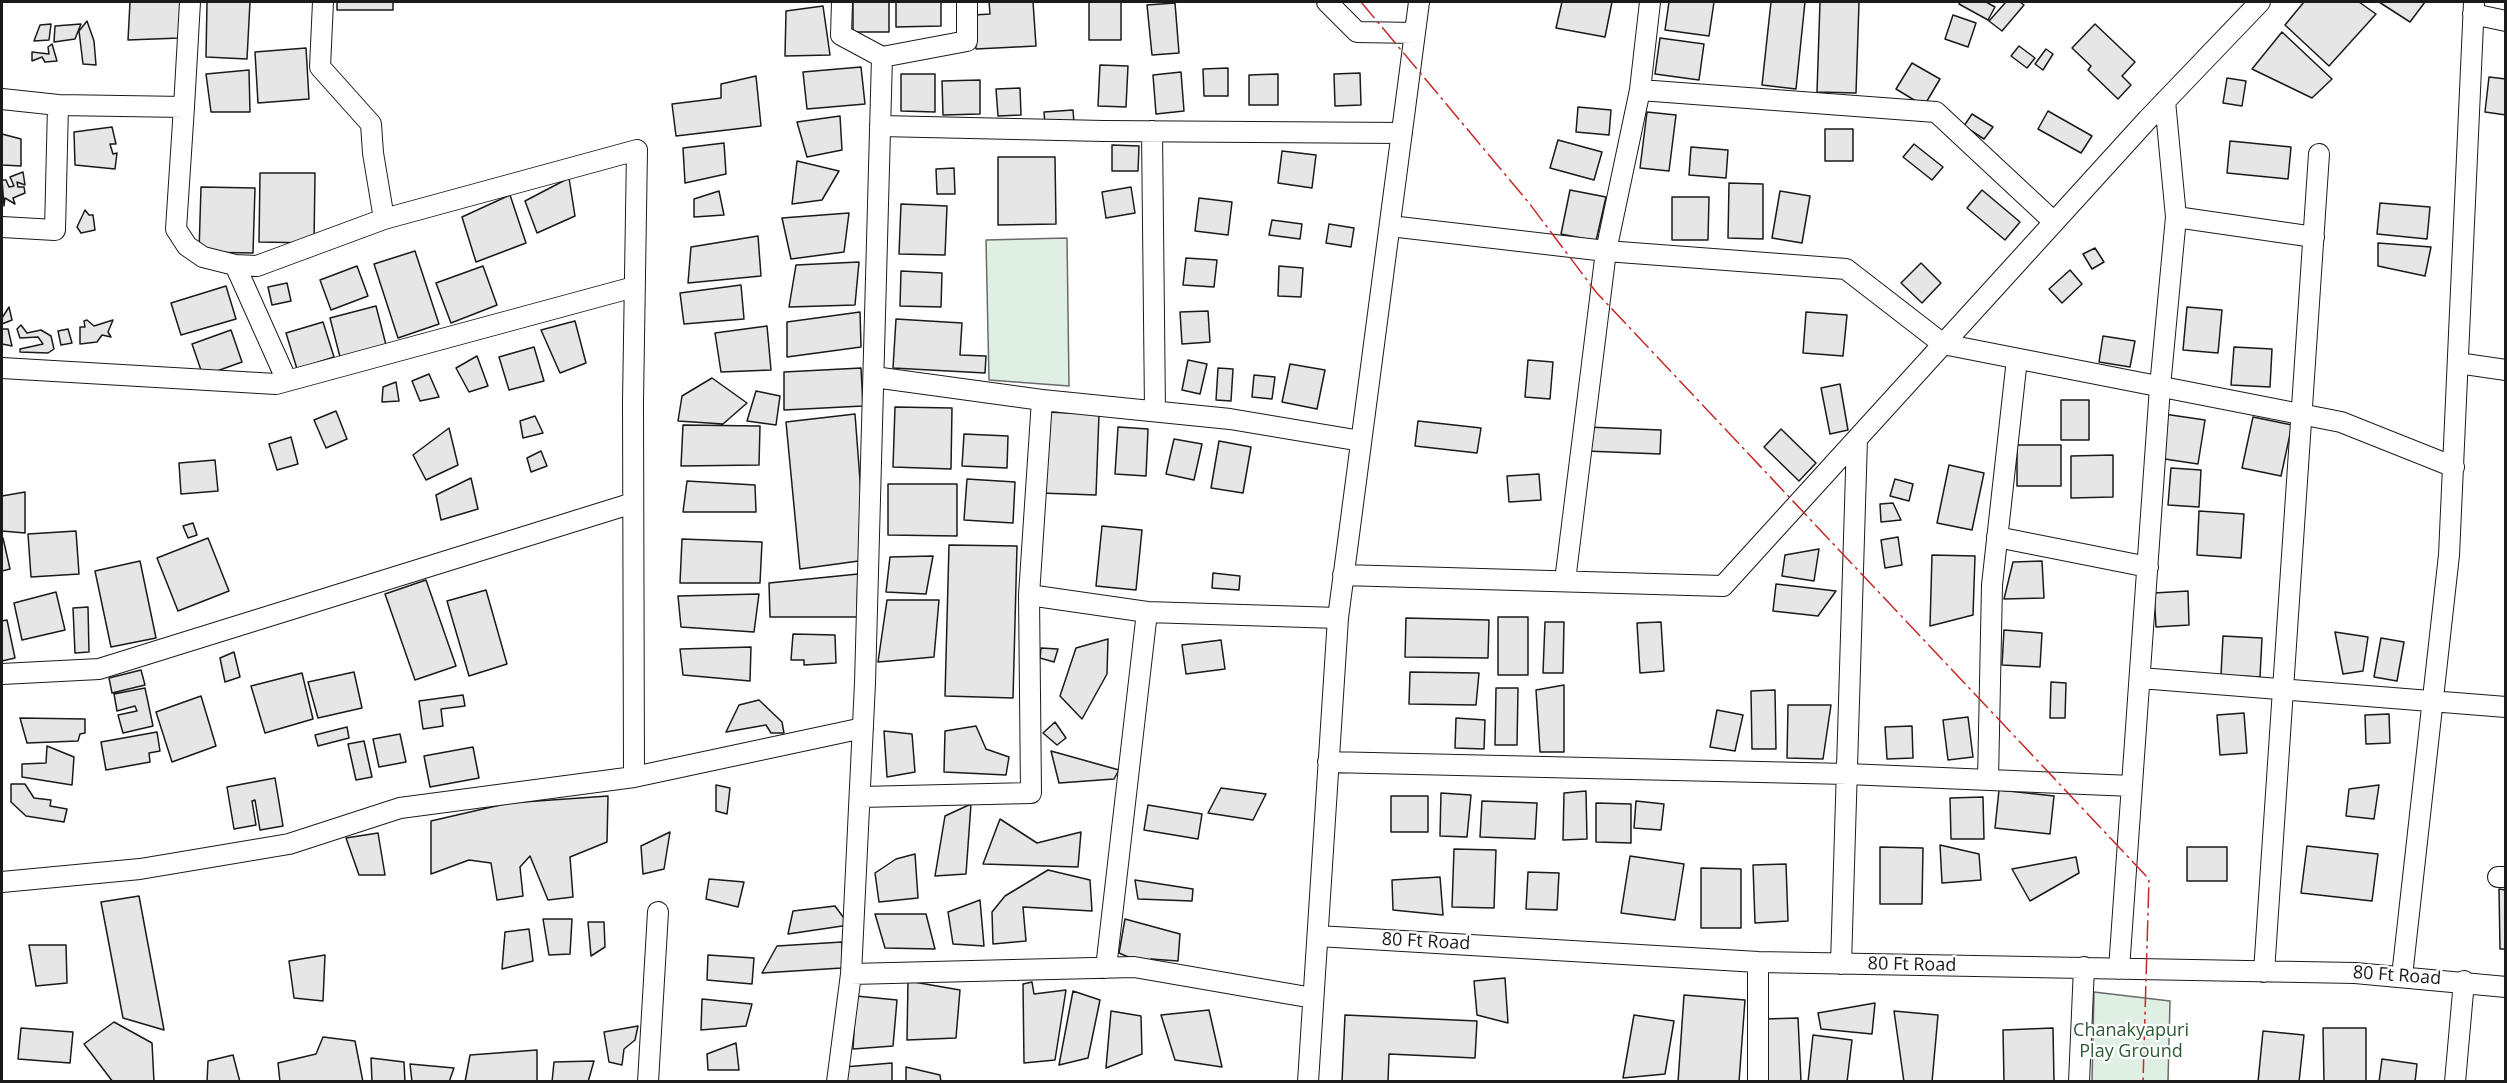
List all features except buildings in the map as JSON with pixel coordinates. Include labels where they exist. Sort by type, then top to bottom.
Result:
[{"type":"street","points":[[190,2],[176,229],[187,246],[203,257],[235,265],[257,266],[384,219],[637,150],[634,287],[634,777]]},
{"type":"street","points":[[323,2],[320,67],[371,124],[373,153],[384,219]]},
{"type":"street","points":[[842,2],[842,34],[882,57],[967,41],[966,2]]},
{"type":"street","points":[[1327,2],[1357,32],[1415,33]]},
{"type":"street","points":[[1308,1082],[1338,618],[1419,2]]},
{"type":"street","points":[[1565,581],[1606,251],[1640,90],[1650,2]]},
{"type":"street","points":[[1343,575],[1723,586],[2165,101],[2260,2]]},
{"type":"street","points":[[2403,976],[2449,555],[2474,8],[2505,21]]},
{"type":"street","points":[[837,1082],[851,974],[860,797],[882,57]]},
{"type":"street","points":[[1640,90],[1936,112],[2054,222]]},
{"type":"street","points":[[2,99],[57,105],[184,107]]},
{"type":"street","points":[[2119,969],[2160,387],[2176,217],[2165,101]]},
{"type":"street","points":[[2,227],[55,230],[57,105]]},
{"type":"street","points":[[880,126],[1402,133]]},
{"type":"street","points":[[1152,131],[1155,411]]},
{"type":"street","points":[[2264,972],[2319,154]]},
{"type":"street","points":[[2176,217],[2314,237]]},
{"type":"street","points":[[1390,226],[1606,251],[1846,268],[1943,344],[2341,422],[2454,467]]},
{"type":"street","points":[[235,265],[287,381]]},
{"type":"street","points":[[2,368],[276,384],[634,287]]},
{"type":"street","points":[[1988,780],[1992,585],[2017,359]]},
{"type":"street","points":[[2458,363],[2505,370]]},
{"type":"street","points":[[874,377],[1042,400],[1230,419],[1362,441]]},
{"type":"street","points":[[860,797],[1031,793],[1029,595],[1042,400]]},
{"type":"street","points":[[1841,964],[1857,439]]},
{"type":"street","points":[[2,674],[99,669],[633,503]]},
{"type":"street","points":[[1997,537],[2148,567]]},
{"type":"street","points":[[1029,595],[1146,612],[1338,618]]},
{"type":"street","points":[[1106,968],[1146,612]]},
{"type":"street","points":[[2140,678],[2505,707]]},
{"type":"street","points":[[2,882],[152,867],[289,844],[400,808],[634,777],[863,728]]},
{"type":"street","points":[[1328,762],[1846,774],[2132,786]]},
{"type":"street","points":[[648,1082],[658,912]]},
{"type":"street","name":"80 Ft Road","points":[[1318,936],[1758,962],[2084,967],[2403,976],[2505,987]]},
{"type":"street","points":[[1758,962],[1758,1082]]},
{"type":"street","points":[[851,974],[1134,967],[1313,998]]},
{"type":"street","points":[[2079,1082],[2084,967]]},
{"type":"street","points":[[2456,1082],[2464,981]]},
{"type":"green space","points":[[1067,238],[1069,386],[989,380],[986,240]]},
{"type":"green space","name":"Chanakyapuri Play Ground","points":[[2094,992],[2170,1001],[2168,1081],[2092,1081]]},
{"type":"power","points":[[1361,2],[1529,203],[1596,292],[2149,879],[2143,1082]]}]
